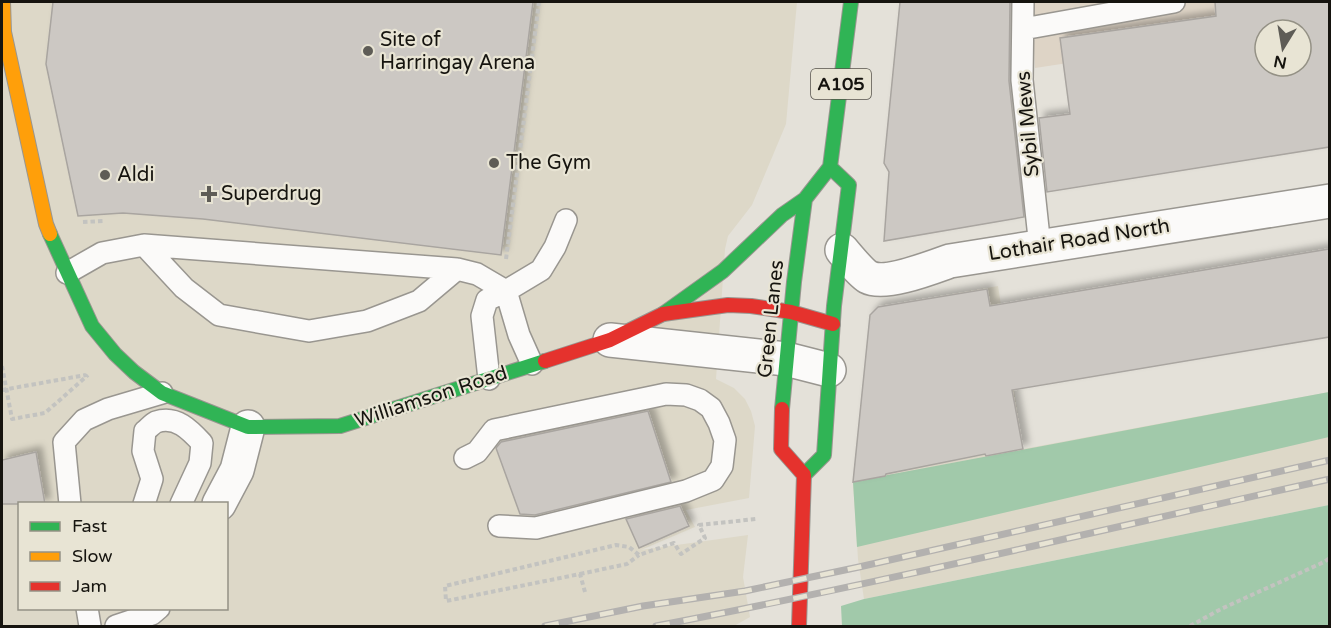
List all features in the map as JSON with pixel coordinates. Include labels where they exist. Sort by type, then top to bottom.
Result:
[{"type":"main road","name":"Williamson Road","points":[[3,2],[3,30],[46,224],[66,273],[78,292],[92,326],[134,372],[162,393],[248,427],[340,426],[610,340],[663,314],[728,305],[751,306],[790,312],[833,324]]},
{"type":"main road","name":"A105","points":[[830,167],[851,2]]},
{"type":"main road","points":[[663,314],[723,271],[782,215],[805,198],[830,167],[849,185],[833,324],[824,455],[804,475],[799,627]]},
{"type":"main road","name":"Green Lanes","points":[[804,475],[781,449],[782,403],[790,312],[805,198]]},
{"type":"street","name":"Lothair Road North","points":[[842,250],[868,277],[879,280],[922,272],[950,261],[1329,201]]},
{"type":"street","name":"Williamson Road","points":[[610,340],[786,359],[829,370]]},
{"type":"street","points":[[220,502],[237,470],[248,427]]},
{"type":"lane","name":"Sybil Mews","points":[[1023,2],[1022,80],[1040,247]]},
{"type":"lane","points":[[1023,29],[1173,2]]},
{"type":"lane","points":[[489,379],[482,316],[487,300],[541,270],[555,247],[566,220]]},
{"type":"lane","points":[[144,245],[184,288],[219,315],[309,331],[368,321],[419,301],[457,269]]},
{"type":"lane","points":[[66,273],[102,253],[144,245],[457,269],[477,274],[506,291],[519,335],[532,364]]},
{"type":"lane","points":[[70,502],[64,442],[84,420],[108,409],[162,393]]},
{"type":"lane","points":[[465,458],[477,452],[494,430],[666,394],[686,395],[700,400],[711,408],[719,423],[724,440],[722,466],[713,480],[686,491],[536,528],[499,526]]},
{"type":"lane","points":[[145,502],[152,479],[143,451],[145,432],[156,422],[172,421],[187,426],[202,443],[200,463],[182,502]]},
{"type":"lane","points":[[87,610],[90,627]]},
{"type":"lane","points":[[116,627],[158,610]]},
{"type":"path","points":[[505,263],[539,2]]},
{"type":"path","points":[[46,224],[105,221]]},
{"type":"path","points":[[3,366],[4,390],[12,419],[45,413],[89,374],[4,390]]},
{"type":"path","points":[[639,555],[629,547],[616,545],[445,586],[446,601],[627,564],[639,555],[674,543],[681,554],[705,538],[699,525],[756,519]]},
{"type":"path","points":[[1190,627],[1221,609],[1329,558]]},
{"type":"path","points":[[580,574],[585,592]]},
{"type":"path","points":[[1221,609],[1223,602]]},
{"type":"shaded area","points":[[2,2],[797,2],[786,124],[752,205],[728,236],[725,249],[716,379],[734,388],[745,399],[751,411],[755,426],[749,498],[686,510],[695,527],[641,550],[748,535],[743,577],[750,617],[734,626],[2,626]]},
{"type":"shaded area","points":[[1031,2],[1267,2],[1269,18],[1253,18],[1253,35],[1035,68]]},
{"type":"shaded area","points":[[998,286],[1023,449],[1329,392],[1329,505],[864,599],[858,559],[853,482],[870,315],[878,307]]},
{"type":"green space","points":[[1329,392],[1329,437],[857,547],[853,482],[856,481]]},
{"type":"green space","points":[[1329,505],[1329,626],[842,626],[841,606],[864,599]]},
{"type":"building","points":[[53,2],[533,2],[501,255],[203,219],[123,213],[78,216],[46,64]]},
{"type":"building","points":[[900,2],[1010,2],[1009,81],[1024,217],[884,241],[889,172],[884,163]]},
{"type":"building","points":[[1215,2],[1329,2],[1329,147],[1047,192],[1039,118],[1070,114],[1060,38],[1216,16]]},
{"type":"building","points":[[1329,249],[1329,337],[1012,390],[1023,449],[986,456],[985,454],[853,482],[870,315],[878,307],[987,289],[990,306]]},
{"type":"building","points":[[648,411],[671,482],[535,515],[520,514],[496,448],[501,442]]},
{"type":"building","points":[[36,452],[45,502],[2,504],[2,460]]},
{"type":"building","points":[[680,506],[689,526],[639,548],[626,519]]},
{"type":"railway","points":[[545,626],[643,606],[745,591],[859,567],[1330,460]]},
{"type":"railway","points":[[656,626],[909,574],[1330,479]]},
{"type":"traffic: fast","points":[[782,409],[794,282],[805,199],[830,167],[851,2]]},
{"type":"traffic: fast","points":[[804,475],[824,455],[834,306],[849,185],[830,167]]},
{"type":"traffic: fast","points":[[663,314],[723,271],[782,215],[805,199]]},
{"type":"traffic: fast","points":[[50,234],[92,326],[115,354],[162,393],[248,427],[340,426],[545,361]]},
{"type":"traffic: slow","points":[[3,2],[4,32],[50,234]]},
{"type":"traffic: jam","points":[[545,361],[610,340],[663,314],[728,305],[791,312],[833,324]]},
{"type":"traffic: jam","points":[[782,409],[781,449],[804,475],[799,626]]},
{"type":"place","name":"Site of Harringay Arena","points":[[368,51]]},
{"type":"place","name":"The Gym","points":[[494,163]]},
{"type":"place","name":"Aldi","points":[[105,175]]},
{"type":"place","name":"Superdrug","points":[[209,194]]}]
